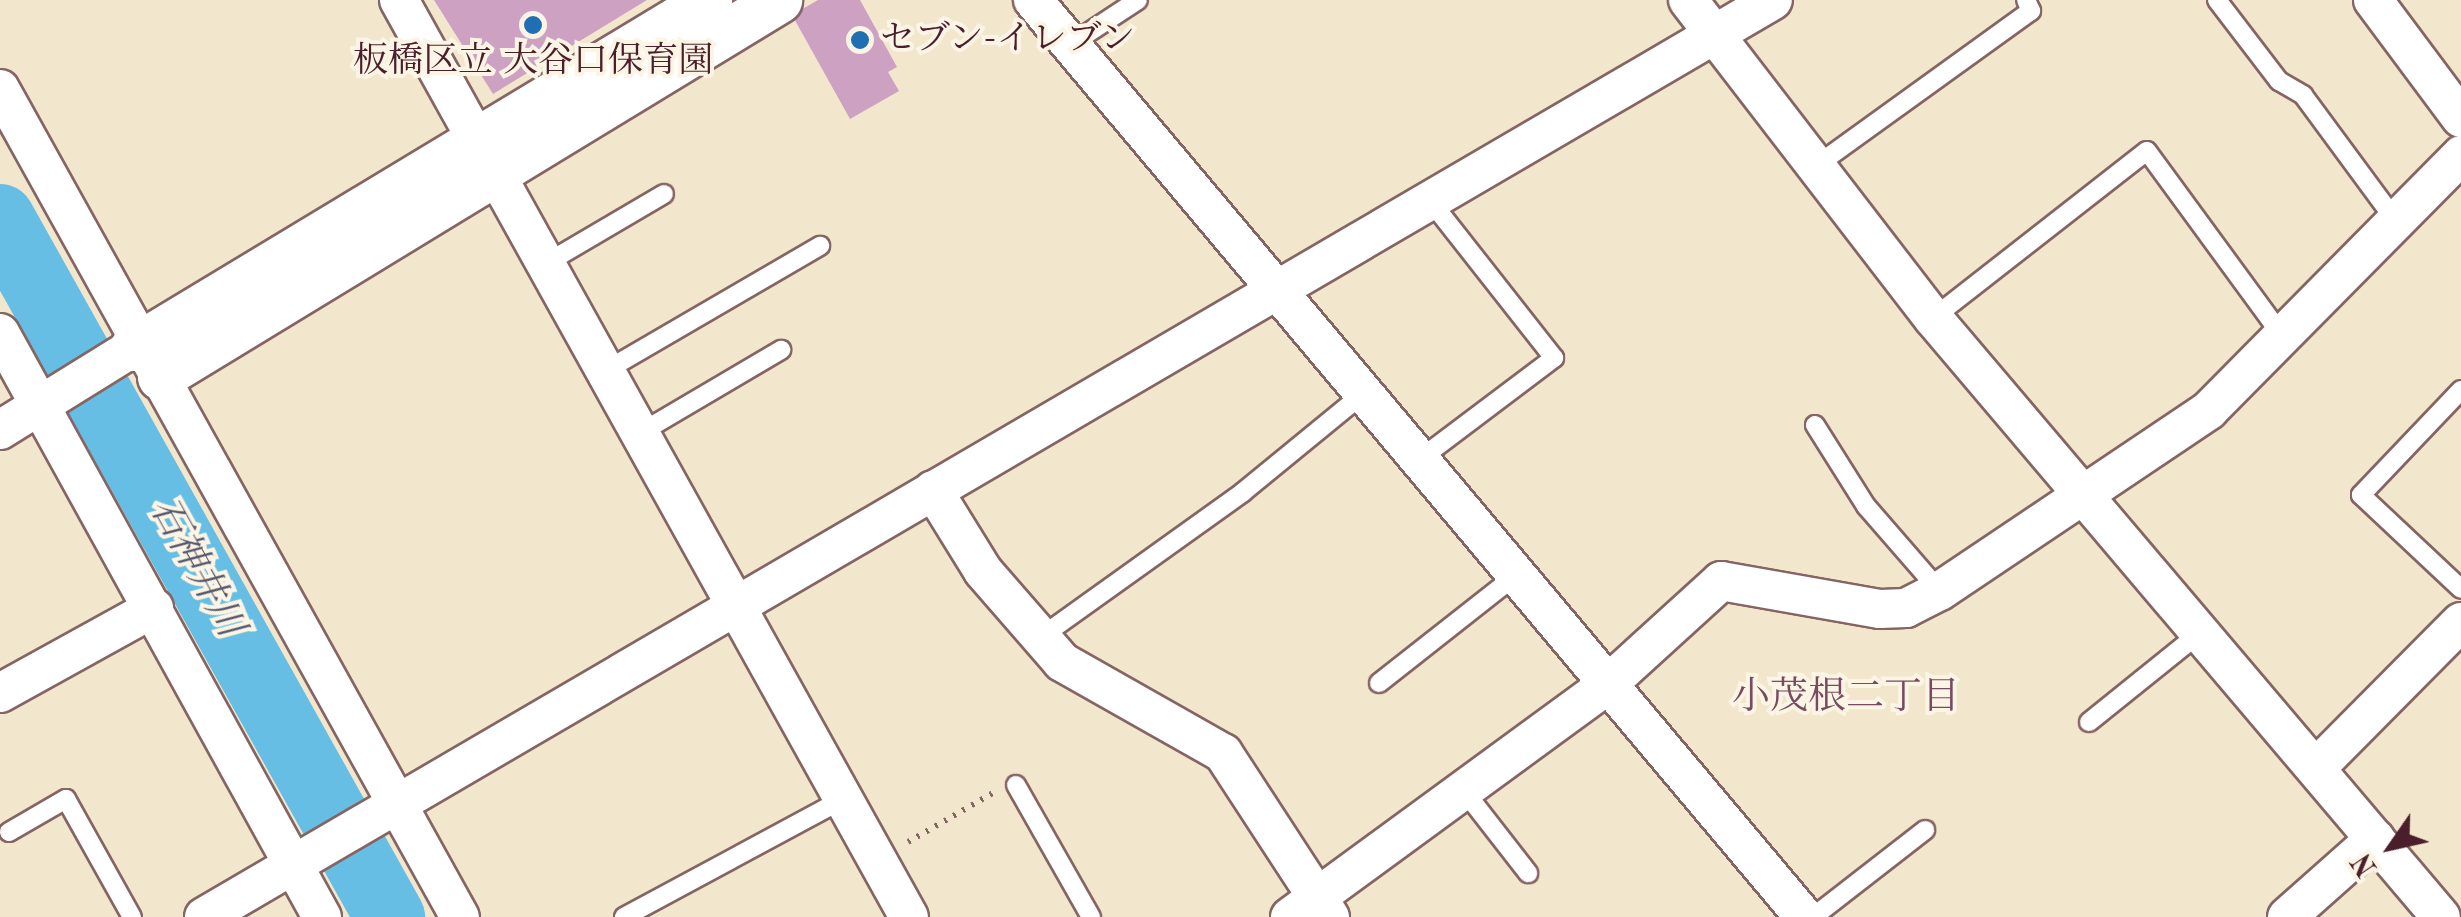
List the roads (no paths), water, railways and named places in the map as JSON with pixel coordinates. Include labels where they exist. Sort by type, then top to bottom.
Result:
[{"type":"street","points":[[399,0],[908,917]]},
{"type":"street","points":[[487,157],[709,0]]},
{"type":"street","points":[[0,430],[43,399],[145,356],[487,157],[779,0]]},
{"type":"street","points":[[1033,0],[1279,286],[1516,576],[1802,915]]},
{"type":"street","points":[[1688,0],[1710,36],[1933,318],[2088,493],[2441,917]]},
{"type":"street","points":[[2374,0],[2461,118]]},
{"type":"street","points":[[204,917],[1763,2]]},
{"type":"street","points":[[0,89],[460,917]]},
{"type":"street","points":[[932,490],[983,572],[1062,662],[1223,752],[1312,912],[1608,684],[1721,581],[1880,609],[1906,608],[1940,591],[2209,410],[2461,155]]},
{"type":"street","points":[[0,332],[43,399],[297,863],[322,917]]},
{"type":"street","points":[[0,693],[154,608]]},
{"type":"street","points":[[2318,766],[2461,622]]},
{"type":"street","points":[[2287,917],[2375,839]]},
{"type":"lane","points":[[1071,44],[1138,0]]},
{"type":"lane","points":[[1813,168],[2031,11],[2026,0]]},
{"type":"lane","points":[[2217,0],[2279,81],[2303,95],[2396,221]]},
{"type":"lane","points":[[1933,318],[2147,150],[2282,337]]},
{"type":"lane","points":[[545,264],[664,194]]},
{"type":"lane","points":[[1420,459],[1554,358],[1428,198]]},
{"type":"lane","points":[[605,371],[820,246]]},
{"type":"lane","points":[[640,433],[780,350]]},
{"type":"lane","points":[[2461,390],[2361,495],[2461,589]]},
{"type":"lane","points":[[1038,639],[1243,492],[1364,393]]},
{"type":"lane","points":[[1815,424],[1866,506],[1940,591]]},
{"type":"lane","points":[[1378,684],[1516,576]]},
{"type":"lane","points":[[2089,722],[2201,632]]},
{"type":"lane","points":[[1016,785],[1091,917]]},
{"type":"lane","points":[[1465,792],[1528,873]]},
{"type":"lane","points":[[10,832],[66,799],[132,917]]},
{"type":"lane","points":[[624,917],[843,799]]},
{"type":"lane","points":[[1802,915],[1925,830]]},
{"type":"waterway","name":"石神井川","points":[[0,219],[390,917]]},
{"type":"place","name":"板橋区立 大谷口保育園","points":[[533,25]]},
{"type":"place","name":"セブン-イレブン","points":[[860,40]]},
{"type":"district","name":"小茂根二丁目","points":[[1846,699]]}]
